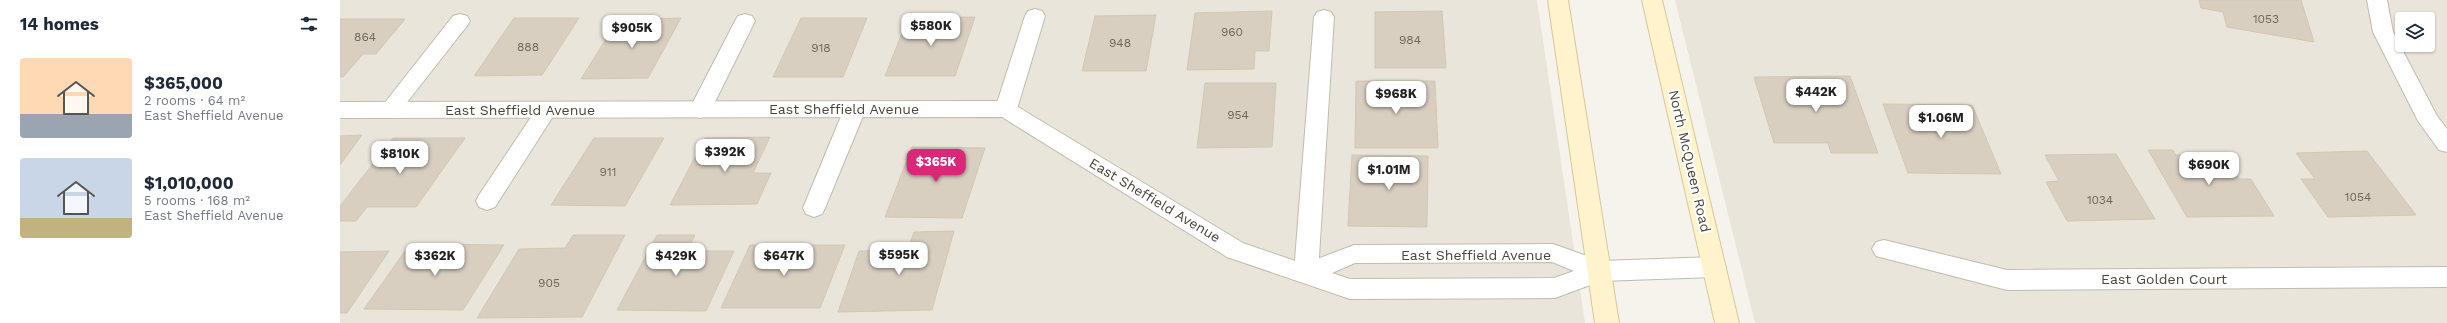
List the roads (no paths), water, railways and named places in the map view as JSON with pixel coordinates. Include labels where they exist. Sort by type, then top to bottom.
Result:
[{"type":"main road","points":[[1558,0],[1607,323]]},
{"type":"main road","name":"North McQueen Road","points":[[1652,0],[1727,323]]},
{"type":"street","points":[[2377,0],[2383,32],[2429,121],[2447,144]]},
{"type":"street","points":[[1006,109],[1035,16]]},
{"type":"street","points":[[1306,273],[1324,17]]},
{"type":"street","points":[[390,110],[460,21]]},
{"type":"street","points":[[700,110],[745,21]]},
{"type":"street","points":[[814,208],[855,109]]},
{"type":"street","name":"East Sheffield Avenue","points":[[340,110],[1006,109],[1235,250],[1350,289],[1555,288],[1600,271],[1714,267]]},
{"type":"street","points":[[487,201],[546,110]]},
{"type":"street","name":"East Golden Court","points":[[1884,248],[2007,280],[2447,277]]},
{"type":"street","name":"East Sheffield Avenue","points":[[1306,273],[1354,254],[1553,253],[1600,271]]}]
